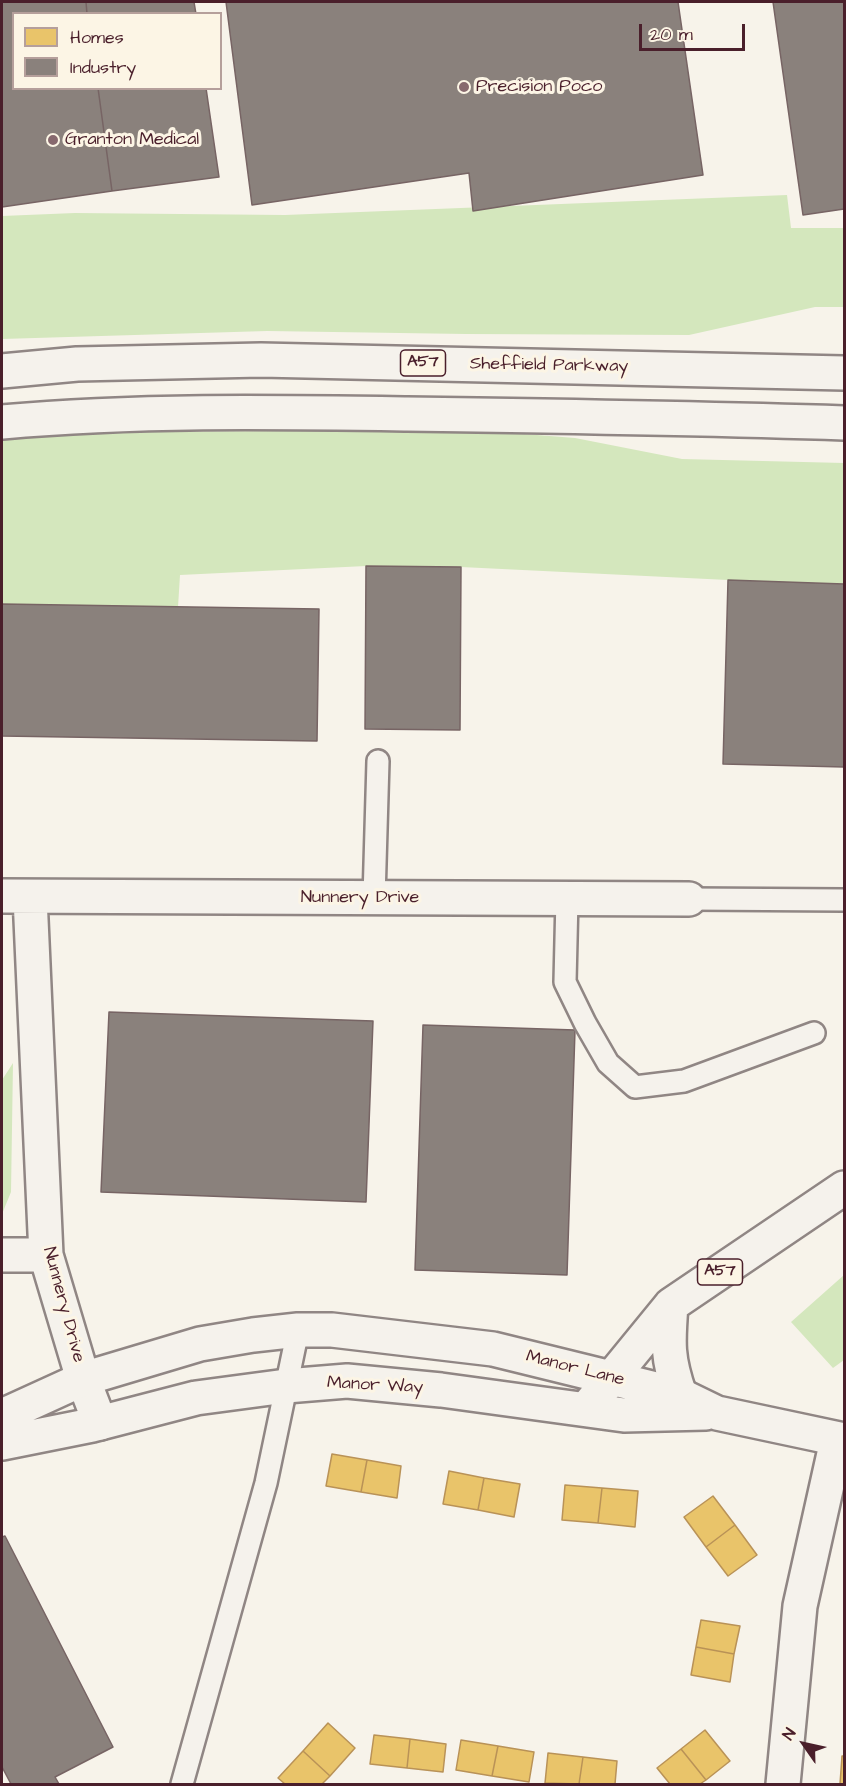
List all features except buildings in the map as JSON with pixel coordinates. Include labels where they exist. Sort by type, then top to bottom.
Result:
[{"type":"main road","name":"Sheffield Parkway","points":[[2,371],[77,364],[261,360],[844,373]]},
{"type":"main road","points":[[2,422],[41,418],[202,411],[844,423]]},
{"type":"main road","name":"Nunnery Drive","points":[[100,1423],[83,1379],[46,1256],[16,896],[689,899]]},
{"type":"main road","name":"A57","points":[[586,1410],[671,1305],[844,1188]]},
{"type":"main road","points":[[2,1255],[46,1256]]},
{"type":"main road","points":[[671,1305],[668,1346],[672,1371],[680,1395]]},
{"type":"main road","points":[[2,1416],[83,1379],[200,1344],[298,1330]]},
{"type":"main road","name":"Manor Lane","points":[[298,1330],[332,1330],[493,1349],[680,1395],[717,1413],[841,1440]]},
{"type":"main road","name":"Manor Way","points":[[2,1443],[100,1423],[196,1398],[286,1386],[347,1381],[441,1390],[624,1415],[717,1413]]},
{"type":"main road","points":[[783,1785],[800,1606],[841,1440]]},
{"type":"lane","points":[[374,898],[378,762]]},
{"type":"lane","points":[[567,898],[565,982],[608,1063],[635,1087],[684,1081],[814,1034]]},
{"type":"lane","points":[[689,899],[844,900]]},
{"type":"lane","points":[[182,1785],[266,1482],[298,1330]]},
{"type":"green space","points":[[787,195],[791,228],[844,228],[844,307],[815,307],[689,335],[267,331],[2,339],[2,216],[75,213],[285,215]]},
{"type":"green space","points":[[473,430],[575,438],[682,459],[844,463],[844,584],[461,567],[366,566],[180,575],[178,607],[2,604],[2,439],[95,432]]},
{"type":"green space","points":[[13,1063],[11,1192],[2,1214],[2,1080]]},
{"type":"green space","points":[[844,1275],[844,1360],[833,1368],[791,1322]]},
{"type":"place","name":"Precision Poco","points":[[464,87]]},
{"type":"place","name":"Granton Medical","points":[[53,140]]}]
